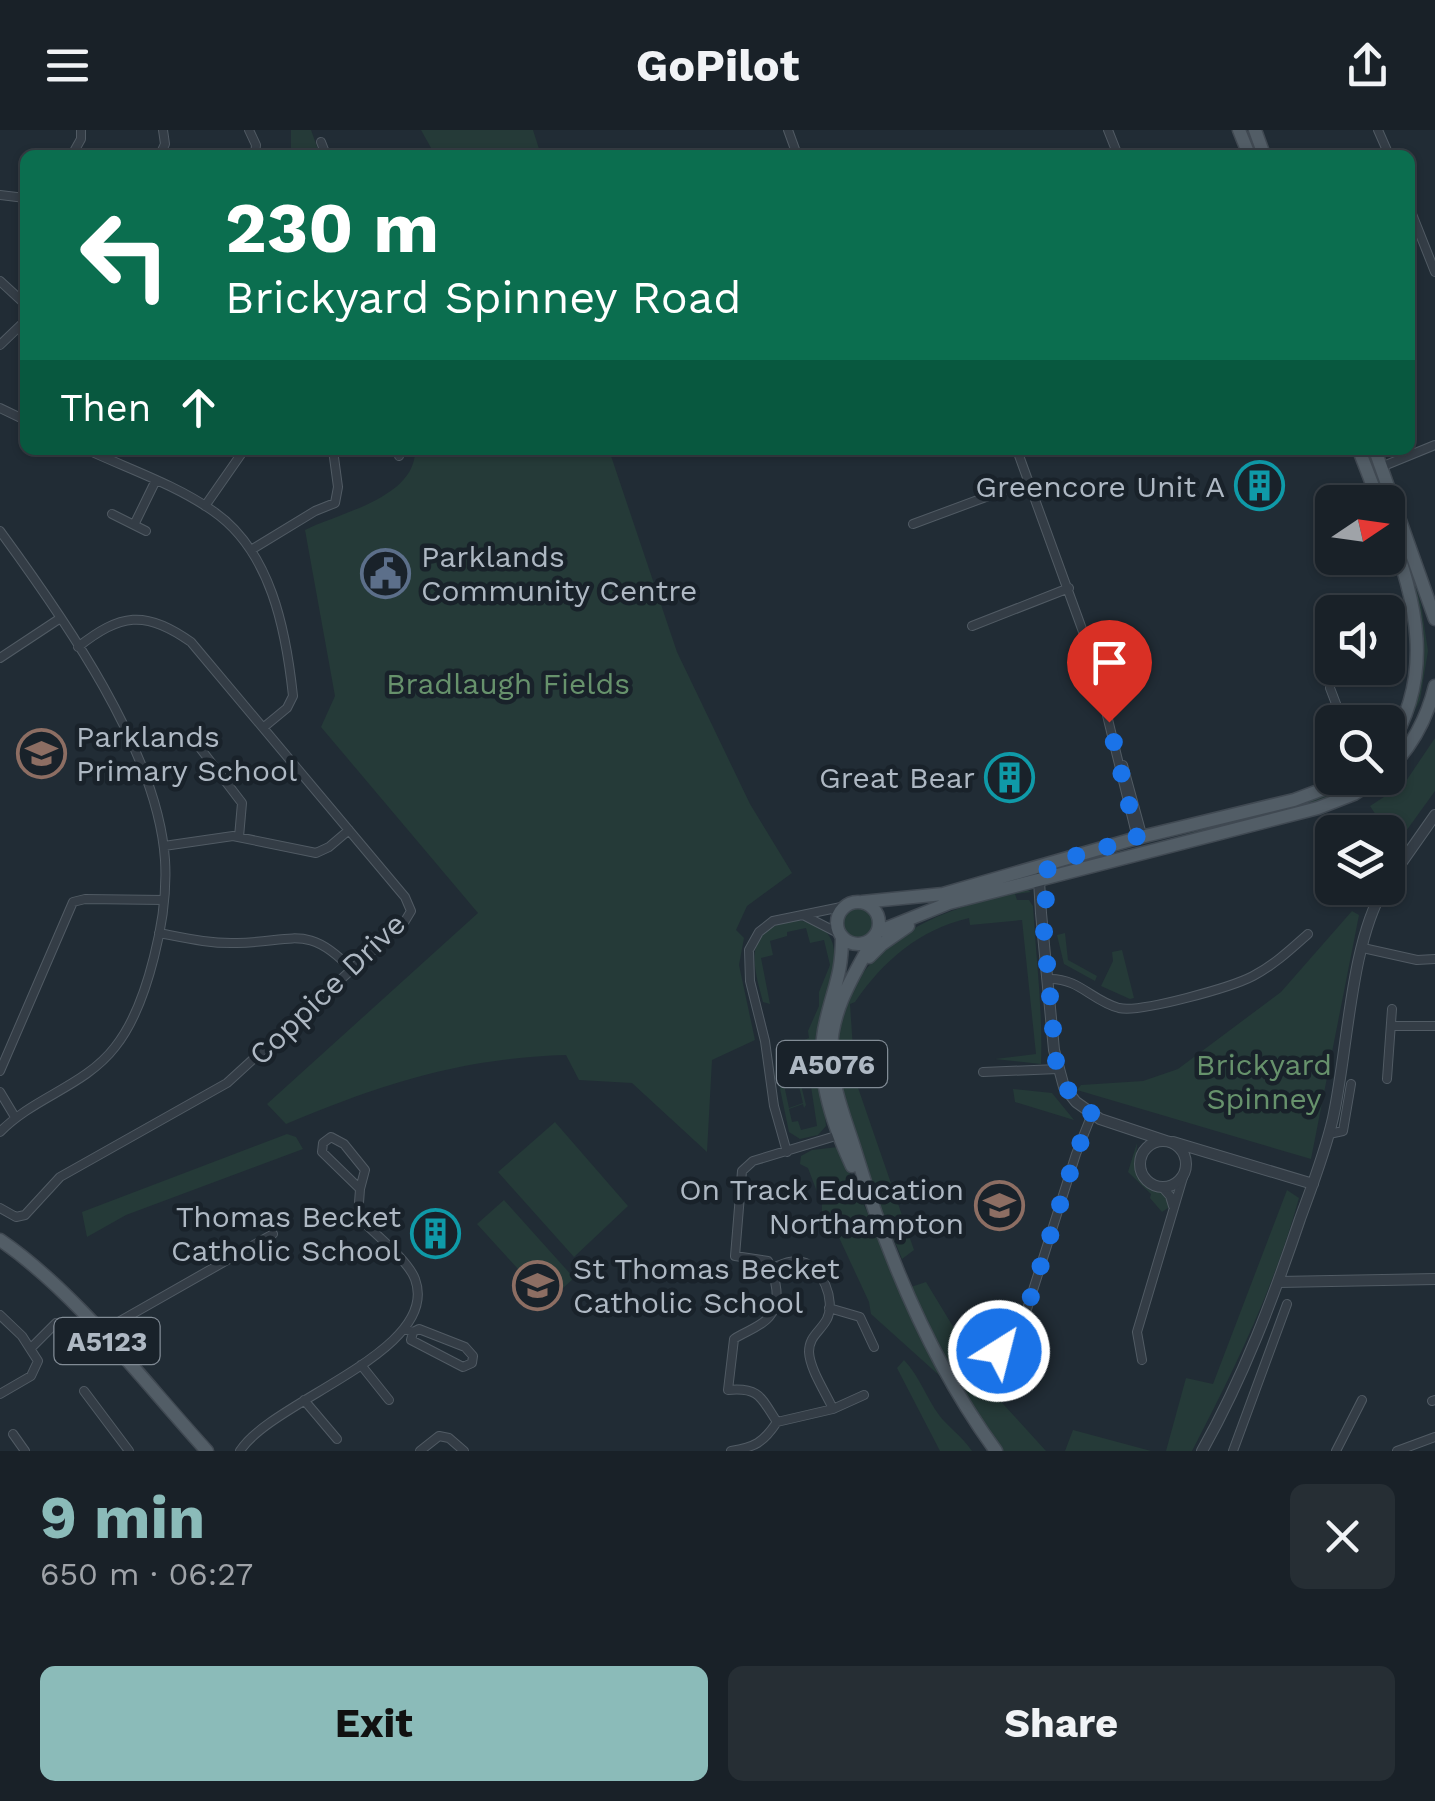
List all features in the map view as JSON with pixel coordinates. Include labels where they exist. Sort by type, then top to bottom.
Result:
[{"type":"main road","points":[[1363,455],[1374,470],[1435,619]]},
{"type":"main road","points":[[1374,455],[1376,485]]},
{"type":"main road","points":[[1405,572],[1416,603],[1424,657],[1416,699],[1405,724]]},
{"type":"main road","points":[[1405,747],[1421,726],[1435,686]]},
{"type":"main road","points":[[841,935],[858,944],[949,902],[1039,876],[1058,861],[1142,842],[1315,793]]},
{"type":"main road","points":[[867,1195],[839,1135],[821,1060],[825,1024],[842,970],[838,916],[846,906],[1064,875],[1142,842],[1236,830],[1334,803],[1348,795]]},
{"type":"main road","points":[[862,902],[878,914],[876,935]]},
{"type":"main road","points":[[852,979],[882,944],[949,902]]},
{"type":"main road","name":"A5076","points":[[876,935],[836,1016],[830,1050],[834,1083],[867,1195],[943,1368],[996,1451]]},
{"type":"main road","name":"A5123","points":[[0,1240],[36,1267],[207,1451]]},
{"type":"street","points":[[321,142],[324,150]]},
{"type":"street","points":[[1415,222],[1435,272]]},
{"type":"street","points":[[0,281],[20,299]]},
{"type":"street","points":[[0,344],[20,326]]},
{"type":"street","points":[[98,455],[205,506],[228,523],[251,550],[272,596],[293,696],[287,708],[264,728]]},
{"type":"street","points":[[205,506],[241,455]]},
{"type":"street","points":[[251,550],[335,503],[338,487],[334,455]]},
{"type":"street","points":[[1019,455],[1094,662],[1142,842]]},
{"type":"street","points":[[1374,470],[1411,455]]},
{"type":"street","points":[[913,524],[1029,480]]},
{"type":"street","points":[[134,525],[155,482]]},
{"type":"street","points":[[112,514],[146,532]]},
{"type":"street","points":[[0,530],[106,689],[126,729],[164,846],[160,934],[142,997],[112,1052],[92,1071],[16,1117],[0,1132]]},
{"type":"street","points":[[972,626],[1069,588]]},
{"type":"street","points":[[0,658],[59,619]]},
{"type":"street","name":"Coppice Drive","points":[[0,1208],[16,1217],[25,1216],[60,1177],[227,1083],[405,921],[411,911],[405,897],[203,654],[170,629],[146,621],[120,620],[78,647]]},
{"type":"street","points":[[1330,688],[1337,705]]},
{"type":"street","points":[[185,753],[208,736]]},
{"type":"street","points":[[197,744],[242,804],[239,837]]},
{"type":"street","points":[[1405,858],[1435,816]]},
{"type":"street","points":[[164,846],[239,837],[316,853],[349,830]]},
{"type":"street","points":[[1044,931],[1050,884],[1064,875]]},
{"type":"street","points":[[1039,876],[1046,896]]},
{"type":"street","points":[[1039,876],[1058,1069],[1070,1094],[1092,1114],[1135,1130],[1313,1184]]},
{"type":"street","points":[[0,1072],[74,902],[164,900]]},
{"type":"street","points":[[1202,1451],[1239,1377],[1278,1282],[1329,1134],[1374,905]]},
{"type":"street","points":[[787,1152],[774,1106],[748,958],[754,940],[765,926],[781,918],[846,906]]},
{"type":"street","points":[[800,914],[841,935]]},
{"type":"street","points":[[160,934],[224,943],[309,938],[326,945],[352,970]]},
{"type":"street","points":[[1049,980],[1076,983],[1117,1008],[1137,1008],[1249,978],[1282,958],[1308,934]]},
{"type":"street","points":[[1363,948],[1417,960],[1435,959]]},
{"type":"street","points":[[1387,1079],[1392,1009]]},
{"type":"street","points":[[1390,1026],[1435,1026]]},
{"type":"street","points":[[983,1072],[1058,1069]]},
{"type":"street","points":[[1329,1134],[1343,1131],[1351,1084]]},
{"type":"street","points":[[0,1092],[16,1117]]},
{"type":"street","points":[[999,1351],[1012,1342],[1022,1325],[1092,1114]]},
{"type":"street","points":[[1135,1130],[1144,1152],[1142,1172],[1150,1183],[1170,1196],[1173,1215]]},
{"type":"street","points":[[776,1422],[758,1394],[746,1388],[728,1390],[734,1339],[771,1316],[776,1302],[775,1276],[768,1261],[735,1256],[742,1171],[753,1161],[839,1135]]},
{"type":"street","points":[[240,1451],[256,1434],[410,1328],[466,1347],[473,1356],[472,1363],[463,1368],[454,1365],[412,1340],[410,1328],[416,1310],[416,1280],[358,1217],[365,1170],[344,1144],[331,1137],[323,1143],[322,1152],[360,1188]]},
{"type":"street","points":[[1144,1152],[1154,1144],[1170,1141]]},
{"type":"street","points":[[1142,1360],[1137,1332],[1185,1171],[1183,1152],[1170,1141]]},
{"type":"street","points":[[1162,1188],[1178,1183],[1196,1158],[1214,1155]]},
{"type":"street","points":[[99,1332],[273,1234]]},
{"type":"street","points":[[772,1268],[793,1261],[806,1262],[817,1270],[827,1291],[830,1308],[826,1320],[811,1338],[809,1356],[833,1410]]},
{"type":"street","points":[[1278,1282],[1435,1279]]},
{"type":"street","points":[[1233,1451],[1287,1304]]},
{"type":"street","points":[[830,1308],[860,1317],[874,1347]]},
{"type":"street","points":[[0,1314],[38,1360],[34,1373],[0,1394]]},
{"type":"street","points":[[31,1348],[56,1323]]},
{"type":"street","points":[[986,1332],[1019,1379]]},
{"type":"street","points":[[361,1365],[389,1400]]},
{"type":"street","points":[[84,1391],[128,1451]]},
{"type":"street","points":[[731,1451],[754,1448],[764,1442],[776,1422],[833,1410],[864,1394]]},
{"type":"street","points":[[304,1400],[337,1439]]},
{"type":"street","points":[[1337,1450],[1359,1404],[1346,1402]]},
{"type":"street","points":[[13,1434],[25,1451]]},
{"type":"street","points":[[420,1451],[439,1436],[449,1438],[464,1451]]},
{"type":"street","points":[[1397,1451],[1435,1437]]},
{"type":"green space","points":[[291,130],[311,130],[318,150],[291,150]]},
{"type":"green space","points":[[421,130],[533,130],[539,150],[432,150]]},
{"type":"green space","name":"Bradlaugh Fields","points":[[414,455],[611,455],[677,652],[750,804],[792,873],[747,906],[736,930],[744,938],[739,965],[755,1040],[712,1060],[707,1152],[632,1083],[579,1080],[566,1055],[492,1061],[423,1076],[286,1124],[267,1104],[478,913],[321,727],[335,696],[305,530],[373,502],[403,480]]},
{"type":"green space","points":[[1405,554],[1421,604],[1428,651],[1420,700],[1405,731],[1416,658],[1412,589]]},
{"type":"green space","points":[[1435,738],[1435,791],[1405,833],[1405,815],[1376,815],[1370,806],[1387,795],[1405,795],[1405,783]]},
{"type":"green space","points":[[1336,795],[1298,810],[1172,838]]},
{"type":"green space","points":[[1026,889],[1031,892],[1015,894],[1017,900],[1029,900],[1033,906],[1041,1064],[995,1059],[1036,1054],[1022,920],[970,925],[969,918],[934,930],[891,960],[850,1004],[855,1079],[914,1250],[902,1259],[860,1158],[843,1104],[835,1054],[841,1012],[875,959],[908,932],[950,911]]},
{"type":"green space","points":[[858,907],[869,912],[874,923],[869,934],[858,939],[847,934],[842,923],[847,912]]},
{"type":"green space","name":"Brickyard Spinney","points":[[1352,911],[1359,915],[1311,1159],[1077,1090],[1081,1085],[1143,1081],[1178,1069],[1281,992]]},
{"type":"green space","points":[[793,920],[816,925],[829,935],[834,949],[834,967],[815,1041],[826,1126],[818,1135],[800,1139],[789,1132],[777,1074],[781,1071],[789,1108],[803,1103],[797,1078],[784,1079],[794,1076],[793,1069],[798,1073],[806,1105],[789,1109],[792,1122],[798,1121],[801,1130],[817,1126],[804,1040],[809,1038],[819,992],[830,965],[824,940],[810,943],[806,928],[770,941],[773,955],[761,958],[770,1004],[763,1002],[755,962],[758,941],[765,932]]},
{"type":"green space","points":[[1065,933],[1068,960],[1097,976],[1095,981],[1064,964],[1057,935]]},
{"type":"green space","points":[[1122,950],[1134,998],[1130,999],[1101,986],[1113,961],[1112,952]]},
{"type":"green space","points":[[1013,1089],[1052,1093],[1074,1120],[1015,1102]]},
{"type":"green space","points":[[555,1122],[628,1206],[574,1257],[498,1172]]},
{"type":"green space","points":[[287,1134],[296,1137],[303,1149],[126,1215],[87,1237],[82,1212]]},
{"type":"green space","points":[[1137,1143],[1136,1164],[1141,1178],[1163,1190],[1170,1201],[1162,1212],[1151,1194],[1128,1172]]},
{"type":"green space","points":[[838,1147],[941,1377],[871,1314],[836,1231],[822,1226],[822,1205],[808,1168],[800,1164],[801,1156],[812,1150]]},
{"type":"green space","points":[[1287,1190],[1299,1198],[1278,1264],[1238,1358],[1192,1451],[1166,1451],[1186,1378],[1213,1384]]},
{"type":"green space","points":[[504,1200],[574,1278],[548,1302],[477,1224]]},
{"type":"green space","points":[[926,1282],[994,1394],[1046,1451],[1002,1451],[953,1371],[911,1287]]},
{"type":"green space","points":[[904,1360],[939,1415],[972,1451],[940,1451],[897,1368]]},
{"type":"green space","points":[[1073,1430],[1151,1451],[1065,1451]]},
{"type":"place","name":"Greencore Unit A","points":[[1260,486]]},
{"type":"place","name":"Parklands Community Centre","points":[[386,573]]},
{"type":"place","name":"Parklands Primary School","points":[[41,753]]},
{"type":"place","name":"Great Bear","points":[[1010,777]]},
{"type":"place","name":"On Track Education Northampton","points":[[999,1206]]},
{"type":"place","name":"Thomas Becket Catholic School","points":[[436,1233]]},
{"type":"place","name":"St Thomas Becket Catholic School","points":[[538,1285]]},
{"type":"route","points":[[999,1351],[1017,1337],[1032,1300],[1092,1114],[1064,1086],[1056,1061],[1044,931],[1043,873],[1058,861],[1137,838],[1109,722]]}]
